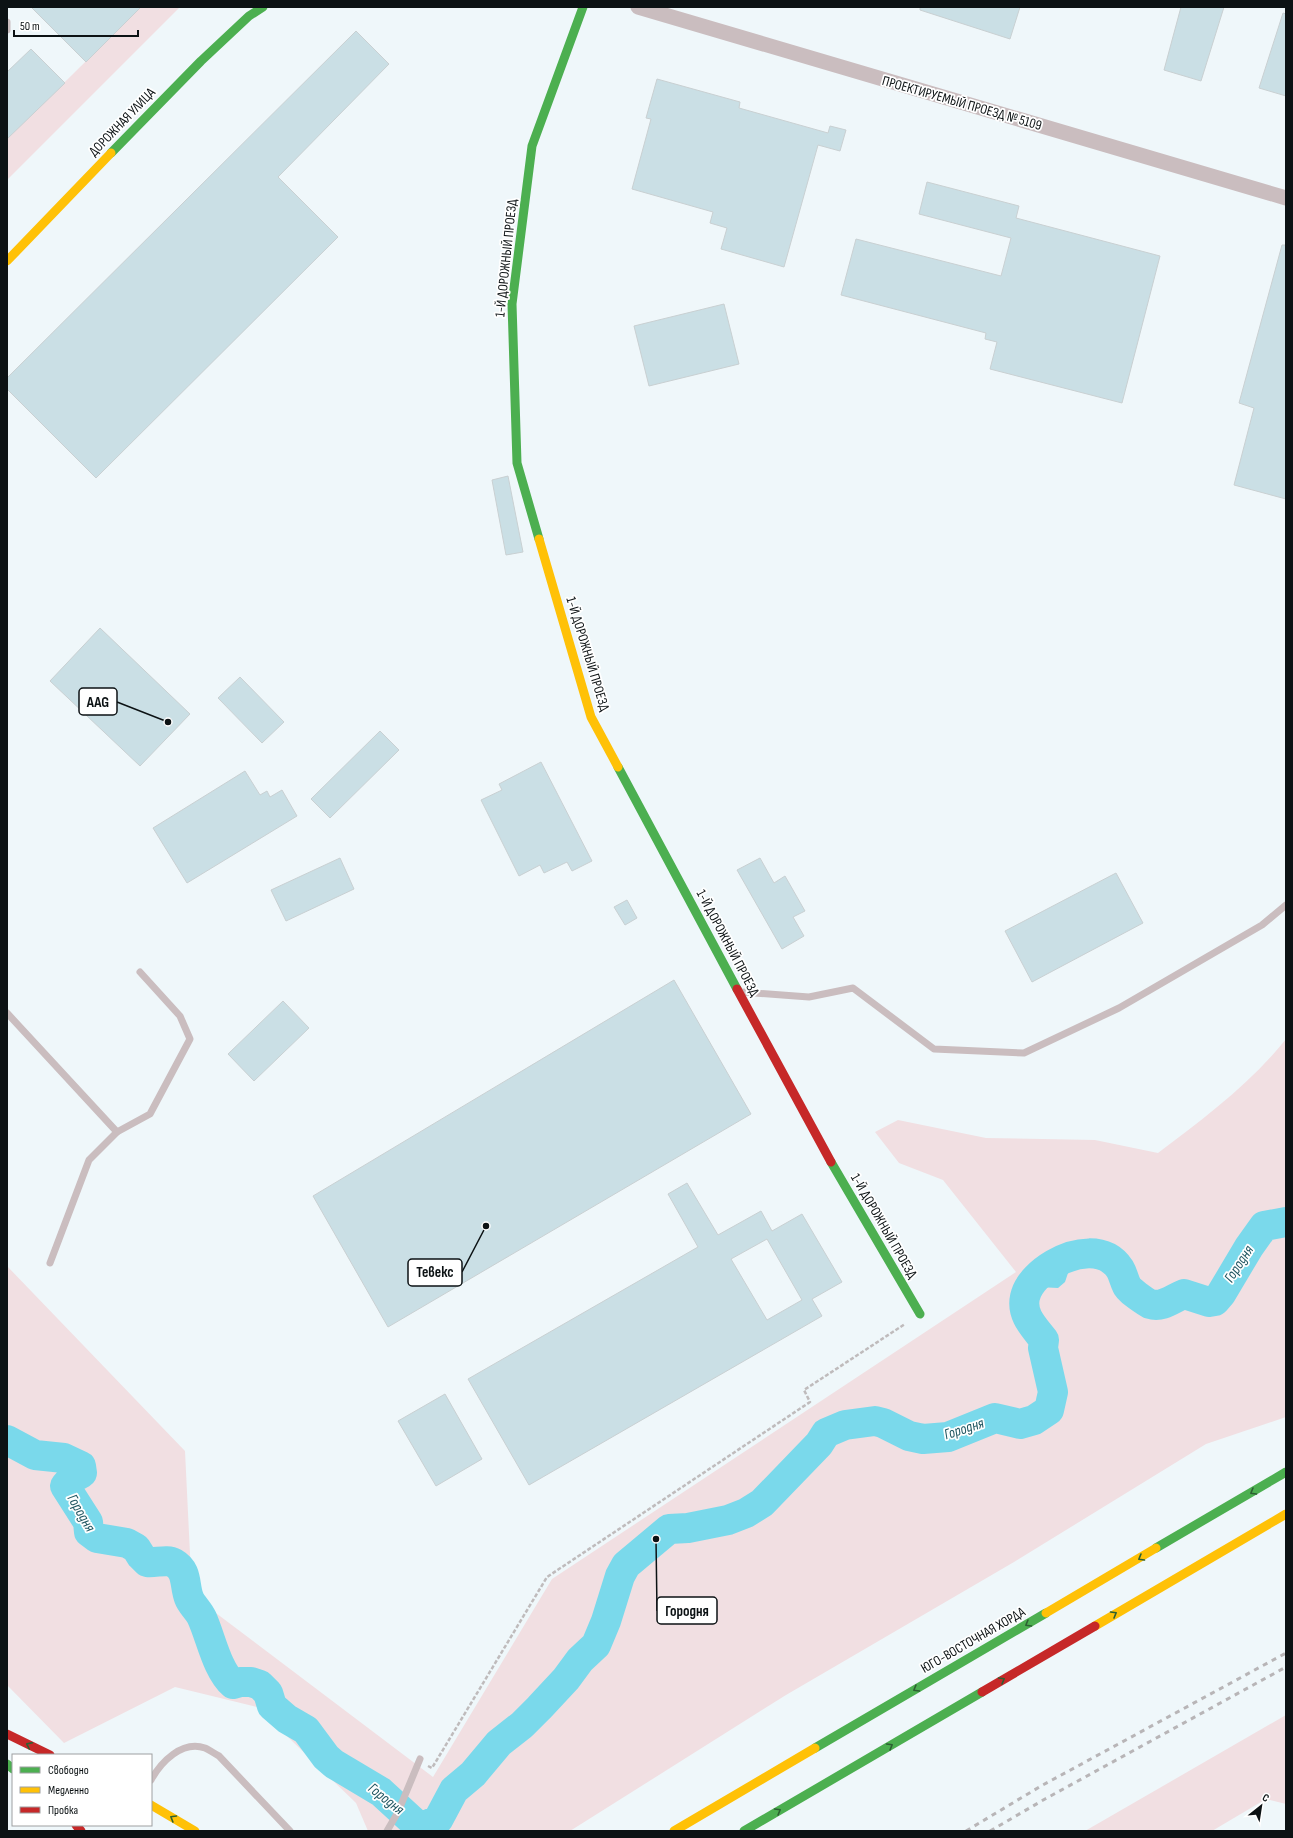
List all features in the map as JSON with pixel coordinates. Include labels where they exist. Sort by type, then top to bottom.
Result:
[{"type":"main road","name":"ДОРОЖНАЯ УЛИЦА","points":[[7,261],[201,61],[249,16],[263,7]]},
{"type":"main road","name":"1-Й ДОРОЖНЫЙ ПРОЕЗД","points":[[583,7],[532,146],[512,304],[516,463],[591,717],[823,1149],[920,1314]]},
{"type":"main road","name":"ЮГО-ВОСТОЧНАЯ ХОРДА","points":[[674,1831],[1286,1472]]},
{"type":"main road","points":[[744,1831],[1286,1514]]},
{"type":"main road","points":[[7,1734],[48,1754]]},
{"type":"main road","points":[[152,1806],[195,1831]]},
{"type":"street","name":"ПРОЕКТИРУЕМЫЙ ПРОЕЗД № 5109","points":[[638,7],[1286,198]]},
{"type":"lane","points":[[7,22],[7,30]]},
{"type":"lane","points":[[738,991],[810,997],[853,988],[934,1049],[1024,1053],[1119,1008],[1262,925],[1286,905]]},
{"type":"lane","points":[[50,1263],[89,1160],[117,1132],[150,1114],[190,1039],[180,1016],[140,972]]},
{"type":"lane","points":[[7,1013],[117,1132]]},
{"type":"lane","points":[[152,1778],[158,1768],[171,1756],[182,1749],[194,1747],[206,1748],[219,1756],[290,1831]]},
{"type":"lane","points":[[388,1830],[398,1812],[420,1760]]},
{"type":"path","points":[[420,1760],[432,1768],[547,1577],[810,1402],[804,1390],[920,1314]]},
{"type":"shaded area","points":[[141,7],[180,7],[7,180],[7,139]]},
{"type":"shaded area","points":[[1286,1039],[1286,1417],[1206,1444],[1014,1562],[786,1695],[570,1831],[368,1831],[356,1803],[257,1707],[175,1687],[64,1743],[7,1685],[7,1266],[185,1451],[192,1595],[433,1777],[552,1579],[1016,1272],[943,1180],[899,1163],[875,1132],[898,1120],[986,1138],[1095,1140],[1158,1153],[1209,1114],[1242,1086]]},
{"type":"shaded area","points":[[1286,1715],[1286,1804],[1266,1799],[1212,1831],[1085,1831]]},
{"type":"water","points":[[1063,1251],[1072,1261],[1065,1282],[1058,1288],[1038,1287],[1032,1273],[1033,1264],[1044,1256]]},
{"type":"building","points":[[31,7],[141,7],[86,62]]},
{"type":"building","points":[[920,7],[1020,7],[1010,39],[920,10]]},
{"type":"building","points":[[1181,7],[1224,7],[1201,81],[1164,70]]},
{"type":"building","points":[[1283,13],[1286,14],[1286,96],[1259,88]]},
{"type":"building","points":[[356,31],[389,64],[278,177],[338,237],[96,478],[7,389],[7,378]]},
{"type":"building","points":[[31,49],[65,83],[7,139],[7,72]]},
{"type":"building","points":[[657,79],[740,102],[739,108],[828,133],[830,126],[846,130],[840,151],[818,145],[784,267],[721,249],[727,228],[710,223],[713,212],[632,189],[651,119],[646,118]]},
{"type":"building","points":[[927,182],[1019,206],[1016,218],[1160,256],[1122,403],[990,369],[997,342],[985,339],[986,333],[841,295],[856,239],[1001,276],[1011,238],[919,214]]},
{"type":"building","points":[[1282,245],[1286,245],[1286,499],[1234,485],[1254,408],[1239,403]]},
{"type":"building","points":[[724,304],[739,364],[649,386],[634,326]]},
{"type":"building","points":[[508,476],[523,552],[506,555],[492,480]]},
{"type":"building","points":[[100,628],[190,714],[140,766],[50,681]]},
{"type":"building","points":[[240,677],[284,722],[262,743],[218,698]]},
{"type":"building","points":[[380,731],[399,750],[330,818],[311,799]]},
{"type":"building","points":[[541,762],[592,861],[572,871],[567,862],[544,873],[540,865],[519,876],[481,800],[502,790],[499,784]]},
{"type":"building","points":[[245,771],[260,795],[267,791],[270,797],[282,790],[297,816],[187,883],[153,828]]},
{"type":"building","points":[[340,858],[354,889],[286,921],[271,890]]},
{"type":"building","points":[[760,858],[774,883],[785,876],[805,911],[793,917],[804,936],[782,949],[737,870]]},
{"type":"building","points":[[1116,873],[1143,923],[1032,982],[1005,931]]},
{"type":"building","points":[[627,900],[637,918],[625,925],[614,907]]},
{"type":"building","points":[[674,980],[751,1114],[388,1327],[313,1196]]},
{"type":"building","points":[[283,1001],[309,1028],[254,1081],[228,1054]]},
{"type":"building","points":[[687,1183],[718,1235],[761,1211],[772,1231],[802,1214],[842,1282],[812,1299],[822,1316],[529,1485],[468,1379],[698,1247],[668,1194]],"holes":[[[767,1239],[802,1300],[767,1320],[731,1259]]]},
{"type":"building","points":[[445,1394],[482,1459],[436,1486],[398,1421]]},
{"type":"waterway","name":"Городня","points":[[7,1440],[35,1455],[64,1458],[81,1466],[82,1473],[71,1479],[65,1486],[88,1522],[89,1532],[97,1538],[127,1543],[136,1548],[147,1562],[168,1561],[174,1563],[182,1570],[187,1593],[191,1603],[202,1618],[219,1662],[227,1678],[233,1684],[240,1682],[251,1682],[260,1685],[268,1693],[272,1706],[287,1719],[306,1730],[326,1757],[334,1764],[381,1792],[417,1825],[427,1825],[438,1820],[454,1790],[473,1774],[499,1743],[522,1725],[539,1708],[566,1679],[580,1660],[596,1645],[606,1621],[620,1576],[626,1565],[669,1529],[688,1528],[728,1520],[746,1513],[762,1503],[819,1444],[826,1433],[845,1425],[875,1421],[883,1423],[909,1436],[923,1439],[948,1437],[995,1418],[1020,1424],[1034,1420],[1049,1410],[1053,1392],[1043,1348],[1044,1340],[1029,1320],[1024,1303],[1025,1297],[1032,1282],[1045,1270],[1062,1260],[1071,1256],[1089,1253],[1106,1257],[1114,1262],[1120,1269],[1128,1288],[1150,1304],[1164,1304],[1184,1294],[1209,1302],[1215,1301],[1264,1226],[1286,1222]]},
{"type":"railway","points":[[966,1831],[1041,1786],[1286,1653]]},
{"type":"railway","points":[[990,1831],[1045,1799],[1286,1667]]},
{"type":"traffic: fast","points":[[111,153],[201,61],[249,16],[263,7]]},
{"type":"traffic: fast","points":[[539,539],[517,463],[512,304],[532,146],[583,7]]},
{"type":"traffic: fast","points":[[618,767],[737,989]]},
{"type":"traffic: fast","points":[[831,1162],[920,1314]]},
{"type":"traffic: fast","points":[[1156,1548],[1286,1472]]},
{"type":"traffic: fast","points":[[815,1748],[1046,1613]]},
{"type":"traffic: fast","points":[[744,1831],[982,1692]]},
{"type":"traffic: fast","points":[[7,1764],[12,1768]]},
{"type":"traffic: slow","points":[[7,261],[111,153]]},
{"type":"traffic: slow","points":[[539,539],[591,717],[618,767]]},
{"type":"traffic: slow","points":[[1095,1626],[1286,1514]]},
{"type":"traffic: slow","points":[[1046,1613],[1156,1548]]},
{"type":"traffic: slow","points":[[674,1831],[815,1748]]},
{"type":"traffic: slow","points":[[152,1806],[195,1831]]},
{"type":"traffic: jam","points":[[737,989],[831,1162]]},
{"type":"traffic: jam","points":[[982,1692],[1095,1626]]},
{"type":"traffic: jam","points":[[7,1734],[48,1754]]},
{"type":"traffic: jam","points":[[77,1826],[81,1831]]},
{"type":"place","name":"AAG","points":[[168,722]]},
{"type":"place","name":"Тевекс","points":[[486,1226]]},
{"type":"place","name":"Городня","points":[[656,1539]]}]
